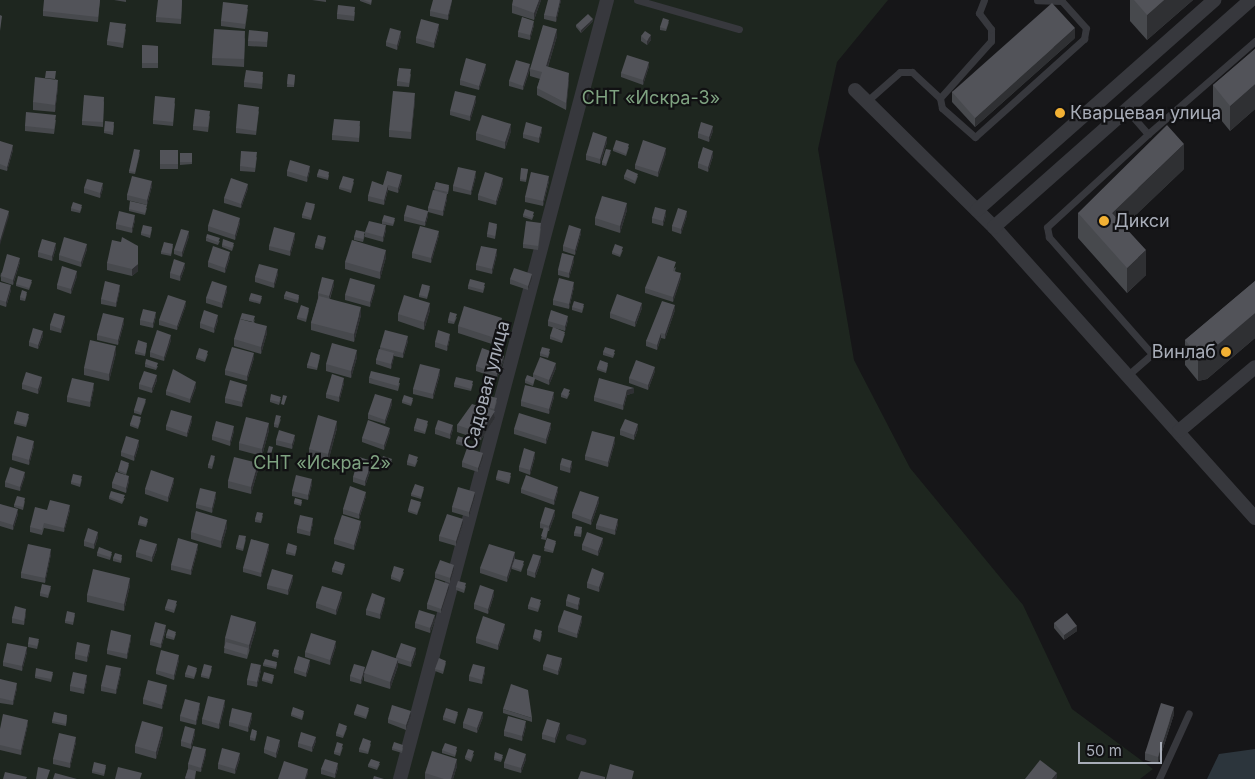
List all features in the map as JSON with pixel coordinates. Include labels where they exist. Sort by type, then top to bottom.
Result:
[{"type":"street","name":"Садовая улица","points":[[400,779],[607,0]]},
{"type":"street","points":[[977,210],[1214,0]]},
{"type":"street","points":[[994,227],[1251,0]]},
{"type":"street","points":[[855,90],[994,227],[1255,518]]},
{"type":"street","points":[[1178,431],[1255,367]]},
{"type":"lane","points":[[637,0],[739,29]]},
{"type":"lane","points":[[940,98],[991,41],[991,29],[978,13],[984,0]]},
{"type":"lane","points":[[866,102],[905,70],[940,98],[942,108],[975,137],[1084,39],[1086,28],[1062,1],[1037,0]]},
{"type":"lane","points":[[1128,375],[1152,354],[1049,237],[1047,227],[1148,134],[1255,40]]},
{"type":"lane","points":[[1127,110],[1148,134]]},
{"type":"lane","points":[[1159,779],[1189,713]]},
{"type":"lane","points":[[569,737],[582,741]]},
{"type":"green space","points":[[0,0],[888,0],[837,62],[818,149],[854,360],[910,468],[1023,605],[1072,709],[1153,769],[1140,779],[0,779]]},
{"type":"shaded area","points":[[1255,749],[1255,779],[1207,779],[1219,754]]},
{"type":"building","points":[[44,0],[100,0],[98,17],[43,11]]},
{"type":"building","points":[[158,0],[182,0],[181,19],[156,17]]},
{"type":"building","points":[[433,0],[452,0],[448,15],[430,11]]},
{"type":"building","points":[[513,0],[539,0],[534,13],[512,5]]},
{"type":"building","points":[[548,0],[560,0],[556,17],[544,15]]},
{"type":"building","points":[[1134,0],[1164,0],[1147,15]]},
{"type":"building","points":[[223,2],[248,5],[245,24],[221,21]]},
{"type":"building","points":[[1052,3],[1075,28],[975,118],[952,92]]},
{"type":"building","points":[[338,5],[355,7],[354,16],[337,14]]},
{"type":"building","points":[[588,14],[593,19],[581,30],[576,25]]},
{"type":"building","points":[[0,15],[2,16],[0,31]]},
{"type":"building","points":[[522,17],[534,21],[530,35],[518,32]]},
{"type":"building","points":[[663,18],[669,20],[666,29],[660,27]]},
{"type":"building","points":[[421,19],[439,24],[434,43],[416,38]]},
{"type":"building","points":[[110,22],[126,24],[123,43],[107,41]]},
{"type":"building","points":[[543,25],[557,29],[546,66],[569,73],[566,103],[537,88],[542,72],[530,69]]},
{"type":"building","points":[[390,28],[401,31],[397,45],[386,42]]},
{"type":"building","points":[[214,29],[245,31],[244,59],[212,58]]},
{"type":"building","points":[[249,30],[268,32],[267,42],[248,41]]},
{"type":"building","points":[[645,31],[651,35],[647,41],[641,36]]},
{"type":"building","points":[[142,45],[158,46],[158,63],[142,63]]},
{"type":"building","points":[[1255,49],[1255,84],[1230,106],[1213,85]]},
{"type":"building","points":[[627,55],[649,62],[643,80],[621,73]]},
{"type":"building","points":[[466,58],[486,64],[479,86],[460,80]]},
{"type":"building","points":[[516,60],[530,64],[523,86],[509,81]]},
{"type":"building","points":[[399,68],[411,69],[409,83],[397,81]]},
{"type":"building","points":[[246,70],[263,72],[262,84],[244,82]]},
{"type":"building","points":[[46,71],[56,71],[55,79],[45,78]]},
{"type":"building","points":[[288,74],[295,75],[294,85],[287,84]]},
{"type":"building","points":[[35,77],[58,80],[55,105],[33,102]]},
{"type":"building","points":[[393,91],[415,93],[411,132],[389,130]]},
{"type":"building","points":[[455,91],[476,96],[470,116],[450,111]]},
{"type":"building","points":[[84,95],[104,97],[103,122],[82,121]]},
{"type":"building","points":[[155,96],[175,98],[173,122],[153,120]]},
{"type":"building","points":[[238,104],[259,107],[256,131],[236,128]]},
{"type":"building","points":[[195,109],[210,111],[208,127],[193,126]]},
{"type":"building","points":[[26,112],[56,115],[54,129],[25,126]]},
{"type":"building","points":[[482,115],[511,124],[505,142],[476,133]]},
{"type":"building","points":[[334,119],[360,121],[359,138],[332,135]]},
{"type":"building","points":[[105,121],[114,122],[113,132],[104,131]]},
{"type":"building","points":[[526,122],[542,127],[539,138],[523,134]]},
{"type":"building","points":[[701,122],[713,126],[709,137],[698,133]]},
{"type":"building","points":[[1167,125],[1184,144],[1112,213],[1146,250],[1127,268],[1078,213]]},
{"type":"building","points":[[593,132],[607,137],[600,159],[586,155]]},
{"type":"building","points":[[616,140],[629,144],[626,154],[613,149]]},
{"type":"building","points":[[643,140],[666,148],[658,172],[635,165]]},
{"type":"building","points":[[0,141],[13,145],[7,167],[0,164]]},
{"type":"building","points":[[703,147],[713,151],[708,167],[698,163]]},
{"type":"building","points":[[134,149],[140,150],[135,172],[129,171]]},
{"type":"building","points":[[606,149],[611,150],[606,164],[602,162]]},
{"type":"building","points":[[160,150],[178,150],[178,164],[160,164]]},
{"type":"building","points":[[241,151],[257,152],[255,168],[240,166]]},
{"type":"building","points":[[180,153],[192,153],[192,162],[180,162]]},
{"type":"building","points":[[290,160],[310,166],[307,177],[287,171]]},
{"type":"building","points":[[458,167],[476,171],[471,191],[453,186]]},
{"type":"building","points":[[521,168],[528,169],[526,180],[520,179]]},
{"type":"building","points":[[319,169],[329,172],[328,178],[317,175]]},
{"type":"building","points":[[627,169],[638,174],[635,181],[624,176]]},
{"type":"building","points":[[387,171],[402,175],[398,188],[388,185],[384,200],[368,196],[372,181],[383,185]]},
{"type":"building","points":[[485,172],[503,178],[496,201],[478,195]]},
{"type":"building","points":[[531,172],[549,176],[543,201],[525,197]]},
{"type":"building","points":[[132,176],[152,181],[147,200],[127,195]]},
{"type":"building","points":[[343,176],[354,179],[351,190],[339,187]]},
{"type":"building","points":[[231,178],[248,184],[241,204],[224,198]]},
{"type":"building","points":[[87,179],[103,183],[100,193],[84,188]]},
{"type":"building","points":[[436,182],[449,185],[448,192],[434,189]]},
{"type":"building","points":[[433,190],[447,194],[443,211],[428,208]]},
{"type":"building","points":[[602,196],[627,203],[620,226],[595,218]]},
{"type":"building","points":[[130,201],[147,205],[145,213],[129,209]]},
{"type":"building","points":[[73,202],[82,205],[80,211],[71,208]]},
{"type":"building","points":[[306,202],[315,204],[311,218],[302,215]]},
{"type":"building","points":[[407,205],[428,211],[425,222],[404,216]]},
{"type":"building","points":[[655,207],[666,210],[663,221],[652,218]]},
{"type":"building","points":[[0,208],[9,211],[0,241]]},
{"type":"building","points":[[678,208],[687,211],[681,229],[672,226]]},
{"type":"building","points":[[213,209],[240,218],[235,235],[208,226]]},
{"type":"building","points":[[525,209],[534,212],[532,218],[523,215]]},
{"type":"building","points":[[119,211],[135,215],[132,228],[116,224]]},
{"type":"building","points":[[384,215],[395,218],[393,224],[382,221]]},
{"type":"building","points":[[369,221],[386,225],[383,237],[365,232]]},
{"type":"building","points":[[526,221],[541,223],[538,246],[523,244]]},
{"type":"building","points":[[489,222],[497,224],[495,236],[487,234]]},
{"type":"building","points":[[143,225],[152,227],[150,235],[141,233]]},
{"type":"building","points":[[569,225],[581,229],[575,250],[563,246]]},
{"type":"building","points":[[420,226],[439,231],[431,258],[412,253]]},
{"type":"building","points":[[274,227],[295,233],[290,251],[269,246]]},
{"type":"building","points":[[181,229],[189,231],[182,252],[174,250]]},
{"type":"building","points":[[356,230],[365,232],[363,239],[354,237]]},
{"type":"building","points":[[207,234],[220,238],[218,242],[206,238]]},
{"type":"building","points":[[318,235],[326,237],[323,248],[315,245]]},
{"type":"building","points":[[64,237],[87,244],[81,262],[59,255]]},
{"type":"building","points":[[122,237],[138,246],[138,264],[132,269],[107,263],[112,240],[121,242]]},
{"type":"building","points":[[42,239],[56,243],[52,256],[38,252]]},
{"type":"building","points":[[223,239],[234,243],[232,248],[222,245]]},
{"type":"building","points":[[352,240],[386,250],[380,272],[345,262]]},
{"type":"building","points":[[164,242],[173,244],[171,254],[161,252]]},
{"type":"building","points":[[615,244],[623,247],[620,255],[612,252]]},
{"type":"building","points":[[213,246],[230,252],[225,268],[208,262]]},
{"type":"building","points":[[481,246],[497,249],[492,269],[476,265]]},
{"type":"building","points":[[562,253],[574,256],[569,273],[558,270]]},
{"type":"building","points":[[7,254],[20,258],[13,280],[1,276]]},
{"type":"building","points":[[658,256],[676,262],[673,271],[681,273],[673,297],[645,288]]},
{"type":"building","points":[[174,259],[185,263],[180,276],[170,273]]},
{"type":"building","points":[[259,264],[278,269],[274,283],[255,277]]},
{"type":"building","points":[[62,266],[77,271],[71,289],[57,285]]},
{"type":"building","points":[[514,268],[532,274],[528,286],[510,279]]},
{"type":"building","points":[[18,276],[32,280],[29,288],[16,284]]},
{"type":"building","points":[[322,277],[334,280],[329,296],[318,293]]},
{"type":"building","points":[[350,278],[375,285],[370,302],[345,295]]},
{"type":"building","points":[[559,278],[574,282],[569,304],[553,300]]},
{"type":"building","points":[[470,279],[485,283],[483,290],[468,286]]},
{"type":"building","points":[[105,281],[120,285],[116,303],[101,299]]},
{"type":"building","points":[[212,281],[227,286],[222,303],[206,298]]},
{"type":"building","points":[[1255,281],[1255,313],[1207,354],[1198,356],[1185,340]]},
{"type":"building","points":[[0,282],[11,285],[6,302],[0,300]]},
{"type":"building","points":[[422,284],[430,286],[427,297],[419,295]]},
{"type":"building","points":[[22,290],[27,292],[25,299],[20,297]]},
{"type":"building","points":[[286,291],[299,295],[298,300],[284,296]]},
{"type":"building","points":[[251,293],[262,296],[260,302],[249,299]]},
{"type":"building","points":[[617,294],[642,303],[635,322],[610,313]]},
{"type":"building","points":[[168,295],[186,301],[177,326],[159,320]]},
{"type":"building","points":[[404,295],[430,303],[424,322],[398,314]]},
{"type":"building","points":[[319,296],[361,307],[354,334],[311,323]]},
{"type":"building","points":[[574,301],[584,304],[582,310],[572,307]]},
{"type":"building","points":[[662,301],[675,305],[665,334],[661,333],[657,345],[646,341]]},
{"type":"building","points":[[301,305],[309,308],[306,319],[297,317]]},
{"type":"building","points":[[464,306],[502,318],[495,338],[458,326]]},
{"type":"building","points":[[143,309],[156,312],[153,323],[140,320]]},
{"type":"building","points":[[204,310],[218,315],[214,328],[200,323]]},
{"type":"building","points":[[551,310],[568,316],[565,326],[548,321]]},
{"type":"building","points":[[450,312],[457,314],[454,322],[448,320]]},
{"type":"building","points":[[54,313],[65,316],[61,329],[50,325]]},
{"type":"building","points":[[103,313],[124,318],[118,340],[97,335]]},
{"type":"building","points":[[242,313],[255,316],[253,322],[240,319]]},
{"type":"building","points":[[240,319],[267,326],[261,347],[234,339]]},
{"type":"building","points":[[553,327],[565,332],[562,341],[550,336]]},
{"type":"building","points":[[33,328],[43,331],[38,345],[29,342]]},
{"type":"building","points":[[157,330],[171,335],[164,357],[150,352]]},
{"type":"building","points":[[385,330],[408,336],[403,353],[380,347]]},
{"type":"building","points":[[438,330],[450,334],[447,346],[435,342]]},
{"type":"building","points":[[90,340],[116,346],[109,374],[84,368]]},
{"type":"building","points":[[138,340],[147,343],[145,354],[135,351]]},
{"type":"building","points":[[332,343],[357,350],[351,371],[326,364]]},
{"type":"building","points":[[232,347],[254,353],[247,376],[225,370]]},
{"type":"building","points":[[542,347],[550,349],[548,356],[540,353]]},
{"type":"building","points":[[605,347],[615,350],[613,356],[603,352]]},
{"type":"building","points":[[199,348],[208,351],[205,360],[196,357]]},
{"type":"building","points":[[482,348],[504,356],[497,374],[476,366]]},
{"type":"building","points":[[379,349],[394,353],[391,364],[376,360]]},
{"type":"building","points":[[311,352],[320,355],[317,368],[307,365]]},
{"type":"building","points":[[540,357],[556,363],[549,380],[533,374]]},
{"type":"building","points":[[146,359],[158,363],[156,368],[145,364]]},
{"type":"building","points":[[600,360],[608,363],[606,371],[597,368]]},
{"type":"building","points":[[636,360],[655,367],[648,385],[629,378]]},
{"type":"building","points":[[420,364],[440,369],[433,394],[413,389]]},
{"type":"building","points":[[173,369],[196,382],[190,399],[166,391]]},
{"type":"building","points":[[144,371],[157,375],[152,388],[139,384]]},
{"type":"building","points":[[371,371],[400,378],[398,386],[369,378]]},
{"type":"building","points":[[26,372],[42,377],[38,389],[22,384]]},
{"type":"building","points":[[332,374],[344,378],[339,397],[326,394]]},
{"type":"building","points":[[527,375],[535,378],[533,384],[525,380]]},
{"type":"building","points":[[456,377],[473,381],[471,389],[454,384]]},
{"type":"building","points":[[72,378],[94,383],[90,402],[67,397]]},
{"type":"building","points":[[599,378],[634,388],[627,390],[623,405],[594,397]]},
{"type":"building","points":[[230,380],[247,385],[242,402],[225,398]]},
{"type":"building","points":[[525,385],[554,392],[549,409],[521,401]]},
{"type":"building","points":[[564,388],[570,390],[567,397],[561,394]]},
{"type":"building","points":[[271,394],[281,397],[279,402],[270,400]]},
{"type":"building","points":[[375,394],[392,399],[385,420],[368,414]]},
{"type":"building","points":[[283,395],[287,396],[284,405],[281,404]]},
{"type":"building","points":[[404,395],[413,398],[411,404],[402,401]]},
{"type":"building","points":[[489,396],[497,398],[494,409],[486,407]]},
{"type":"building","points":[[138,397],[146,399],[141,413],[134,410]]},
{"type":"building","points":[[472,404],[495,411],[481,433],[457,425]]},
{"type":"building","points":[[171,410],[192,416],[187,433],[166,426]]},
{"type":"building","points":[[17,411],[29,414],[26,425],[14,422]]},
{"type":"building","points":[[519,413],[551,423],[546,439],[514,429]]},
{"type":"building","points":[[133,415],[141,417],[138,427],[130,424]]},
{"type":"building","points":[[276,415],[281,416],[278,425],[274,424]]},
{"type":"building","points":[[318,415],[337,421],[328,454],[309,449]]},
{"type":"building","points":[[246,417],[269,423],[262,449],[239,443]]},
{"type":"building","points":[[417,418],[428,421],[425,432],[414,428]]},
{"type":"building","points":[[625,419],[638,424],[634,435],[620,430]]},
{"type":"building","points":[[368,420],[390,428],[384,445],[362,438]]},
{"type":"building","points":[[438,420],[453,425],[450,434],[435,429]]},
{"type":"building","points":[[216,421],[234,426],[230,441],[212,436]]},
{"type":"building","points":[[279,430],[295,435],[292,444],[276,440]]},
{"type":"building","points":[[592,431],[615,437],[608,462],[585,456]]},
{"type":"building","points":[[17,436],[34,441],[29,460],[12,455]]},
{"type":"building","points":[[126,436],[139,440],[134,456],[121,452]]},
{"type":"building","points":[[458,436],[464,438],[463,443],[456,441]]},
{"type":"building","points":[[269,446],[273,447],[270,458],[266,457]]},
{"type":"building","points":[[467,448],[483,453],[478,468],[462,462]]},
{"type":"building","points":[[524,448],[535,452],[530,470],[519,467]]},
{"type":"building","points":[[409,454],[418,457],[415,465],[407,462]]},
{"type":"building","points":[[211,455],[215,456],[212,466],[208,465]]},
{"type":"building","points":[[383,456],[392,459],[389,467],[380,464]]},
{"type":"building","points":[[234,457],[258,463],[251,487],[228,481]]},
{"type":"building","points":[[359,457],[372,461],[365,481],[353,477]]},
{"type":"building","points":[[562,458],[572,461],[570,468],[560,465]]},
{"type":"building","points":[[121,460],[129,463],[126,473],[118,470]]},
{"type":"building","points":[[10,467],[25,472],[20,487],[5,482]]},
{"type":"building","points":[[151,470],[174,478],[168,497],[145,489]]},
{"type":"building","points":[[498,470],[511,473],[509,482],[496,478]]},
{"type":"building","points":[[116,472],[129,476],[126,488],[112,483]]},
{"type":"building","points":[[73,474],[82,476],[80,484],[71,482]]},
{"type":"building","points":[[296,475],[312,479],[308,495],[292,491]]},
{"type":"building","points":[[526,475],[558,487],[554,500],[521,489]]},
{"type":"building","points":[[415,484],[424,487],[421,497],[411,494]]},
{"type":"building","points":[[350,486],[366,492],[359,514],[343,509]]},
{"type":"building","points":[[458,487],[475,492],[469,512],[452,507]]},
{"type":"building","points":[[200,488],[216,492],[212,508],[196,504]]},
{"type":"building","points":[[111,491],[125,495],[122,502],[109,497]]},
{"type":"building","points":[[580,491],[599,497],[591,520],[572,513]]},
{"type":"building","points":[[17,496],[25,498],[23,507],[14,505]]},
{"type":"building","points":[[295,498],[302,500],[301,504],[294,502]]},
{"type":"building","points":[[411,499],[421,502],[417,513],[408,510]]},
{"type":"building","points":[[50,500],[70,505],[64,528],[44,523],[42,530],[30,527],[35,507],[47,510]]},
{"type":"building","points":[[0,504],[18,509],[13,525],[0,521]]},
{"type":"building","points":[[545,507],[555,510],[549,526],[540,523]]},
{"type":"building","points":[[196,511],[227,520],[221,541],[191,532]]},
{"type":"building","points":[[257,512],[263,513],[261,521],[255,519]]},
{"type":"building","points":[[447,514],[463,519],[456,541],[439,536]]},
{"type":"building","points":[[600,514],[618,519],[615,530],[596,525]]},
{"type":"building","points":[[300,515],[313,518],[310,532],[297,528]]},
{"type":"building","points":[[342,515],[361,521],[354,545],[334,539]]},
{"type":"building","points":[[140,516],[148,519],[146,525],[138,523]]},
{"type":"building","points":[[576,526],[582,527],[581,534],[574,533]]},
{"type":"building","points":[[544,527],[548,528],[546,538],[541,536]]},
{"type":"building","points":[[88,528],[98,532],[94,544],[84,541]]},
{"type":"building","points":[[587,532],[603,538],[598,551],[582,545]]},
{"type":"building","points":[[239,535],[246,536],[243,549],[236,547]]},
{"type":"building","points":[[178,538],[198,544],[191,570],[171,565]]},
{"type":"building","points":[[547,538],[556,541],[553,551],[544,548]]},
{"type":"building","points":[[140,539],[157,544],[152,557],[136,552]]},
{"type":"building","points":[[251,539],[269,544],[261,573],[243,568]]},
{"type":"building","points":[[288,543],[297,546],[295,554],[286,551]]},
{"type":"building","points":[[28,544],[51,549],[45,578],[21,573]]},
{"type":"building","points":[[489,544],[515,552],[507,577],[480,568]]},
{"type":"building","points":[[99,547],[112,552],[110,557],[97,553]]},
{"type":"building","points":[[115,553],[122,555],[121,561],[113,558]]},
{"type":"building","points":[[533,554],[541,556],[535,573],[527,570]]},
{"type":"building","points":[[515,559],[524,561],[521,570],[512,567]]},
{"type":"building","points":[[440,560],[454,565],[450,578],[435,573]]},
{"type":"building","points":[[335,561],[345,564],[342,572],[332,569]]},
{"type":"building","points":[[394,566],[404,569],[400,580],[391,576]]},
{"type":"building","points":[[592,568],[604,573],[599,587],[587,583]]},
{"type":"building","points":[[93,569],[130,578],[124,604],[87,595]]},
{"type":"building","points":[[272,569],[293,575],[288,590],[267,585]]},
{"type":"building","points":[[435,579],[449,584],[441,609],[427,604]]},
{"type":"building","points":[[458,581],[466,583],[464,590],[456,587]]},
{"type":"building","points":[[42,584],[51,586],[48,595],[40,593]]},
{"type":"building","points":[[480,585],[494,590],[488,609],[474,604]]},
{"type":"building","points":[[322,586],[342,592],[336,610],[316,603]]},
{"type":"building","points":[[372,593],[385,598],[380,614],[366,610]]},
{"type":"building","points":[[568,594],[580,598],[578,605],[566,601]]},
{"type":"building","points":[[531,597],[541,600],[538,609],[528,606]]},
{"type":"building","points":[[168,599],[177,601],[174,610],[165,608]]},
{"type":"building","points":[[15,606],[26,609],[24,621],[12,618]]},
{"type":"building","points":[[419,610],[435,615],[430,628],[415,623]]},
{"type":"building","points":[[564,610],[582,616],[577,634],[558,627]]},
{"type":"building","points":[[67,611],[75,613],[73,622],[65,621]]},
{"type":"building","points":[[1067,613],[1077,626],[1064,635],[1054,623]]},
{"type":"building","points":[[231,615],[256,622],[249,645],[225,638]]},
{"type":"building","points":[[483,616],[505,624],[498,645],[476,638]]},
{"type":"building","points":[[155,622],[166,625],[161,644],[150,641]]},
{"type":"building","points":[[168,629],[176,632],[174,638],[166,635]]},
{"type":"building","points":[[535,629],[542,631],[540,639],[533,637]]},
{"type":"building","points":[[111,630],[131,635],[127,654],[107,650]]},
{"type":"building","points":[[311,633],[336,641],[330,660],[305,652]]},
{"type":"building","points":[[29,637],[39,639],[37,646],[28,644]]},
{"type":"building","points":[[77,642],[90,645],[87,657],[75,654]]},
{"type":"building","points":[[226,642],[248,648],[247,655],[224,648]]},
{"type":"building","points":[[7,643],[27,647],[22,666],[3,662]]},
{"type":"building","points":[[401,643],[416,648],[411,662],[396,657]]},
{"type":"building","points":[[274,649],[279,650],[278,655],[272,654]]},
{"type":"building","points":[[161,650],[179,655],[174,675],[156,670]]},
{"type":"building","points":[[372,650],[398,659],[390,682],[364,673]]},
{"type":"building","points":[[547,654],[562,658],[558,671],[543,666]]},
{"type":"building","points":[[298,656],[310,660],[306,673],[294,669]]},
{"type":"building","points":[[439,658],[446,661],[443,671],[435,669]]},
{"type":"building","points":[[265,659],[277,662],[276,667],[263,664]]},
{"type":"building","points":[[251,663],[261,665],[257,682],[247,680]]},
{"type":"building","points":[[204,664],[212,666],[209,677],[201,675]]},
{"type":"building","points":[[354,664],[365,667],[361,680],[350,676]]},
{"type":"building","points":[[473,664],[485,667],[482,680],[469,676]]},
{"type":"building","points":[[106,665],[121,668],[116,690],[101,686]]},
{"type":"building","points":[[188,665],[197,668],[194,677],[185,674]]},
{"type":"building","points":[[36,668],[53,672],[51,679],[35,676]]},
{"type":"building","points":[[73,672],[87,675],[84,689],[70,686]]},
{"type":"building","points":[[264,672],[274,675],[272,682],[262,679]]},
{"type":"building","points":[[0,679],[17,683],[13,701],[0,698]]},
{"type":"building","points":[[148,680],[167,685],[162,705],[143,699]]},
{"type":"building","points":[[511,684],[528,690],[532,718],[503,709]]},
{"type":"building","points":[[208,696],[225,700],[219,724],[202,719]]},
{"type":"building","points":[[185,699],[200,703],[196,721],[180,716]]},
{"type":"building","points":[[1161,703],[1174,707],[1158,757],[1145,753]]},
{"type":"building","points":[[357,704],[369,708],[366,717],[354,713]]},
{"type":"building","points":[[392,705],[411,711],[406,725],[388,719]]},
{"type":"building","points":[[293,707],[304,711],[302,718],[291,714]]},
{"type":"building","points":[[232,708],[252,713],[248,727],[229,722]]},
{"type":"building","points":[[446,708],[458,712],[455,721],[443,717]]},
{"type":"building","points":[[468,708],[483,712],[477,728],[463,723]]},
{"type":"building","points":[[54,712],[67,715],[66,724],[52,721]]},
{"type":"building","points":[[3,714],[28,720],[21,750],[0,745],[0,729]]},
{"type":"building","points":[[508,716],[526,721],[522,736],[504,731]]},
{"type":"building","points":[[547,719],[560,723],[555,738],[542,734]]},
{"type":"building","points":[[142,721],[163,727],[156,752],[135,746]]},
{"type":"building","points":[[339,723],[347,726],[343,736],[336,733]]},
{"type":"building","points":[[185,726],[195,729],[191,744],[181,741]]},
{"type":"building","points":[[252,729],[257,731],[255,739],[250,737]]},
{"type":"building","points":[[301,732],[316,737],[312,747],[298,743]]},
{"type":"building","points":[[59,733],[76,737],[70,763],[53,759]]},
{"type":"building","points":[[267,736],[280,740],[276,753],[264,749]]},
{"type":"building","points":[[363,738],[371,741],[368,752],[359,749]]},
{"type":"building","points":[[337,742],[343,744],[340,753],[334,752]]},
{"type":"building","points":[[394,742],[403,745],[402,751],[392,748]]},
{"type":"building","points":[[445,743],[457,747],[455,755],[442,750]]},
{"type":"building","points":[[193,746],[206,749],[201,768],[188,764]]},
{"type":"building","points":[[222,748],[240,753],[235,769],[218,764]]},
{"type":"building","points":[[509,748],[526,754],[521,768],[504,763]]},
{"type":"building","points":[[468,749],[474,751],[471,759],[465,757]]},
{"type":"building","points":[[432,751],[457,759],[451,779],[444,779],[425,773]]},
{"type":"building","points":[[495,752],[503,755],[501,760],[494,758]]},
{"type":"building","points":[[325,759],[338,763],[335,774],[321,769]]},
{"type":"building","points":[[371,759],[380,762],[377,768],[368,765]]},
{"type":"building","points":[[1040,760],[1057,773],[1052,779],[1025,779]]},
{"type":"building","points":[[284,761],[308,769],[305,779],[278,779]]},
{"type":"building","points":[[94,762],[106,765],[104,774],[92,771]]},
{"type":"building","points":[[610,764],[634,771],[632,779],[606,779]]},
{"type":"building","points":[[38,767],[50,770],[47,779],[36,779]]},
{"type":"building","points":[[118,767],[142,773],[140,779],[115,779]]},
{"type":"building","points":[[188,769],[196,771],[194,779],[185,778]]},
{"type":"building","points":[[581,771],[605,777],[605,779],[578,779]]},
{"type":"building","points":[[5,772],[27,777],[26,779],[3,779]]},
{"type":"building","points":[[55,773],[77,779],[53,779]]},
{"type":"building","points":[[374,776],[384,779],[373,779]]},
{"type":"place","name":"Кварцевая улица","points":[[1060,113]]},
{"type":"place","name":"Дикси","points":[[1104,221]]},
{"type":"place","name":"Винлаб","points":[[1226,352]]},
{"type":"park label","name":"СНТ «Искра-3»","points":[[651,98]]},
{"type":"park label","name":"СНТ «Искра-2»","points":[[322,463]]}]
